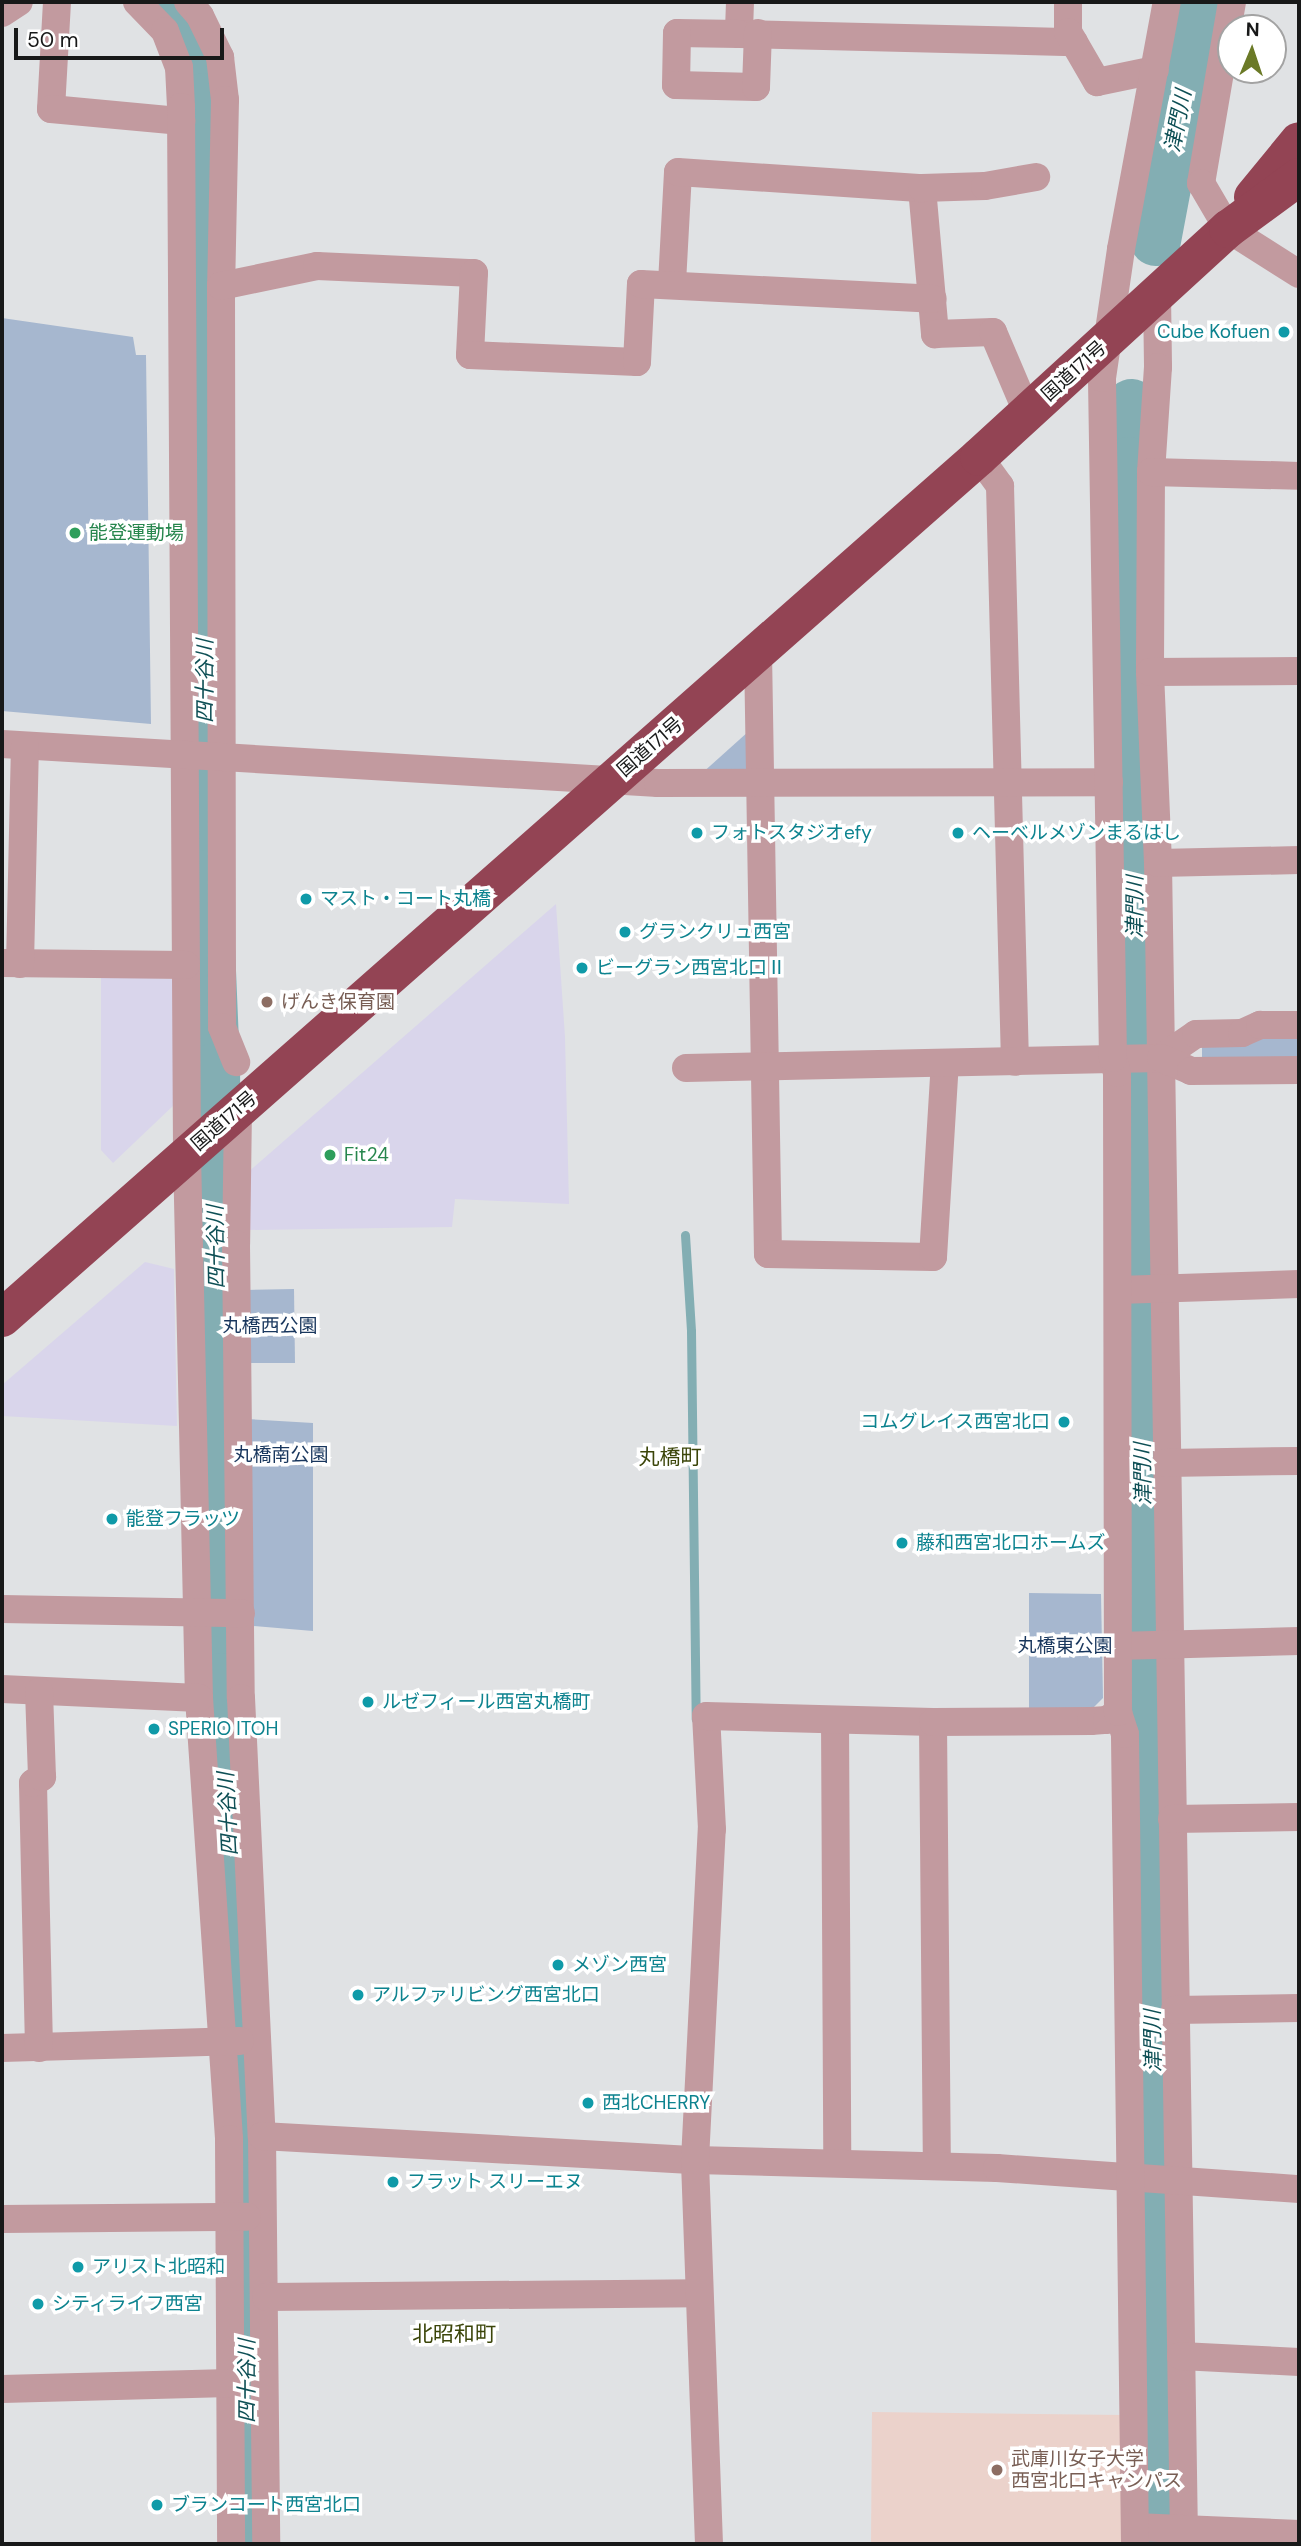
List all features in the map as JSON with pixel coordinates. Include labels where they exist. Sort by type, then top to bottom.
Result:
[{"type":"highway","points":[[1228,229],[1299,141]]},
{"type":"highway","name":"国道171号","points":[[2,1318],[979,457],[1228,229],[1299,177]]},
{"type":"highway","points":[[1228,229],[1299,210]]},
{"type":"street","points":[[2,13],[19,2]]},
{"type":"street","points":[[57,2],[51,109],[181,121]]},
{"type":"street","points":[[137,2],[164,31],[179,67],[205,756],[222,1027],[236,1062]]},
{"type":"street","points":[[188,2],[200,16],[220,57],[226,100],[205,756],[186,965],[213,1131],[236,1244],[218,1507],[220,1613],[199,1698],[240,2041],[262,2136],[267,2544]]},
{"type":"street","points":[[740,2],[748,34],[1074,42]]},
{"type":"street","points":[[1068,2],[1068,32],[1097,82],[1155,71]]},
{"type":"street","points":[[1167,2],[1106,342],[1102,389],[1116,1058],[1117,1367],[1124,1645],[1118,1712],[1125,1734],[1133,2180],[1133,2410],[1138,2533],[1299,2534]]},
{"type":"street","points":[[1232,2],[1201,183],[1228,229],[1299,274]]},
{"type":"street","points":[[672,283],[678,172],[922,188],[985,186],[1036,177]]},
{"type":"street","points":[[922,188],[935,334],[993,332],[1027,412]]},
{"type":"street","points":[[220,286],[317,266],[474,272],[470,355],[637,362],[641,284],[672,283],[933,299]]},
{"type":"street","points":[[1157,294],[1158,367],[1151,472],[1150,672],[1158,863],[1156,1058],[1164,1287],[1167,1644],[1175,2010],[1174,2182],[1181,2356],[1181,2533]]},
{"type":"street","points":[[979,457],[1000,485],[1015,1062]]},
{"type":"street","points":[[1151,472],[1299,477]]},
{"type":"street","points":[[758,652],[768,1254],[933,1256],[945,1063]]},
{"type":"street","points":[[1150,672],[1299,671]]},
{"type":"street","points":[[186,965],[11,964],[13,745],[610,782],[1109,782]]},
{"type":"street","points":[[1158,863],[1299,860]]},
{"type":"street","points":[[1156,1058],[1196,1034],[1242,1033],[1260,1025],[1299,1025]]},
{"type":"street","points":[[686,1068],[1156,1058],[1191,1071],[1299,1070]]},
{"type":"street","points":[[213,1131],[220,1613],[241,1698],[240,2041],[229,2139],[228,2217],[231,2544]]},
{"type":"street","points":[[1118,1290],[1299,1284]]},
{"type":"street","points":[[1166,1463],[1299,1461]]},
{"type":"street","points":[[2,1609],[220,1613]]},
{"type":"street","points":[[1124,1645],[1299,1641]]},
{"type":"street","points":[[2,1689],[199,1698]]},
{"type":"street","points":[[39,1692],[42,1777],[33,1783],[39,2048]]},
{"type":"street","points":[[709,2544],[695,2160],[712,1829],[706,1716],[933,1722],[1091,1721],[1107,1720],[1118,1712]]},
{"type":"street","points":[[835,1720],[837,2163]]},
{"type":"street","points":[[933,1722],[937,2166]]},
{"type":"street","points":[[1172,1819],[1299,1817]]},
{"type":"street","points":[[1175,2010],[1299,2008]]},
{"type":"street","points":[[2,2048],[240,2041]]},
{"type":"street","points":[[262,2136],[695,2160],[937,2166],[1299,2189]]},
{"type":"street","points":[[2,2220],[264,2217]]},
{"type":"street","points":[[266,2297],[698,2293]]},
{"type":"street","points":[[1181,2356],[1299,2362]]},
{"type":"street","points":[[2,2389],[230,2384]]},
{"type":"shaded area","points":[[556,904],[565,1037],[569,1204],[455,1199],[452,1227],[246,1230],[246,1174]]},
{"type":"shaded area","points":[[101,976],[176,979],[175,1104],[113,1163],[101,1150]]},
{"type":"shaded area","points":[[145,1262],[174,1269],[177,1426],[2,1416],[2,1385]]},
{"type":"shaded area","name":"武庫川女子大学 西宮北口キャンパス","points":[[872,2412],[1123,2415],[1122,2544],[871,2544]]},
{"type":"green space","name":"能登運動場","points":[[2,318],[133,337],[136,355],[146,355],[151,724],[2,711]]},
{"type":"green space","points":[[749,731],[749,766],[741,775],[700,775]]},
{"type":"green space","points":[[1299,1033],[1299,1061],[1202,1062],[1202,1041]]},
{"type":"green space","name":"丸橋西公園","points":[[294,1289],[295,1363],[246,1363],[245,1290]]},
{"type":"green space","name":"丸橋南公園","points":[[247,1419],[313,1423],[313,1631],[253,1626]]},
{"type":"green space","name":"丸橋東公園","points":[[1029,1593],[1101,1594],[1103,1698],[1092,1709],[1029,1711]]},
{"type":"waterway","name":"四十谷川","points":[[166,2],[189,33],[204,98],[206,875],[214,1068],[221,1678],[246,2148],[248,2544]]},
{"type":"waterway","name":"津門川","points":[[1155,240],[1200,2]]},
{"type":"waterway","name":"津門川","points":[[1131,404],[1128,462],[1136,1073],[1162,2544]]},
{"type":"waterway","points":[[685,1235],[691,1331],[696,1719]]},
{"type":"place","name":"Cube Kofuen","points":[[1284,332]]},
{"type":"place","name":"能登運動場","points":[[75,533]]},
{"type":"place","name":"フォトスタジオefy","points":[[697,833]]},
{"type":"place","name":"ヘーベルメゾンまるはし","points":[[958,833]]},
{"type":"place","name":"マスト・コート丸橋","points":[[306,899]]},
{"type":"place","name":"グランクリュ西宮","points":[[625,932]]},
{"type":"place","name":"ビーグラン西宮北口Ⅱ","points":[[582,968]]},
{"type":"place","name":"げんき保育園","points":[[267,1002]]},
{"type":"place","name":"Fit24","points":[[330,1155]]},
{"type":"place","name":"コムグレイス西宮北口","points":[[1064,1422]]},
{"type":"place","name":"能登フラッツ","points":[[112,1519]]},
{"type":"place","name":"藤和西宮北口ホームズ","points":[[902,1543]]},
{"type":"place","name":"ルゼフィール西宮丸橋町","points":[[368,1702]]},
{"type":"place","name":"SPERIO ITOH","points":[[154,1729]]},
{"type":"place","name":"メゾン西宮","points":[[558,1965]]},
{"type":"place","name":"アルファリビング西宮北口","points":[[358,1995]]},
{"type":"place","name":"西北CHERRY","points":[[588,2103]]},
{"type":"place","name":"フラット スリーエヌ","points":[[393,2182]]},
{"type":"place","name":"アリスト北昭和","points":[[78,2267]]},
{"type":"place","name":"シティライフ西宮","points":[[38,2304]]},
{"type":"place","name":"武庫川女子大学 西宮北口キャンパス","points":[[997,2470]]},
{"type":"place","name":"ブランコート西宮北口","points":[[157,2505]]},
{"type":"district","name":"丸橋町","points":[[670,1457]]},
{"type":"district","name":"北昭和町","points":[[454,2334]]}]
